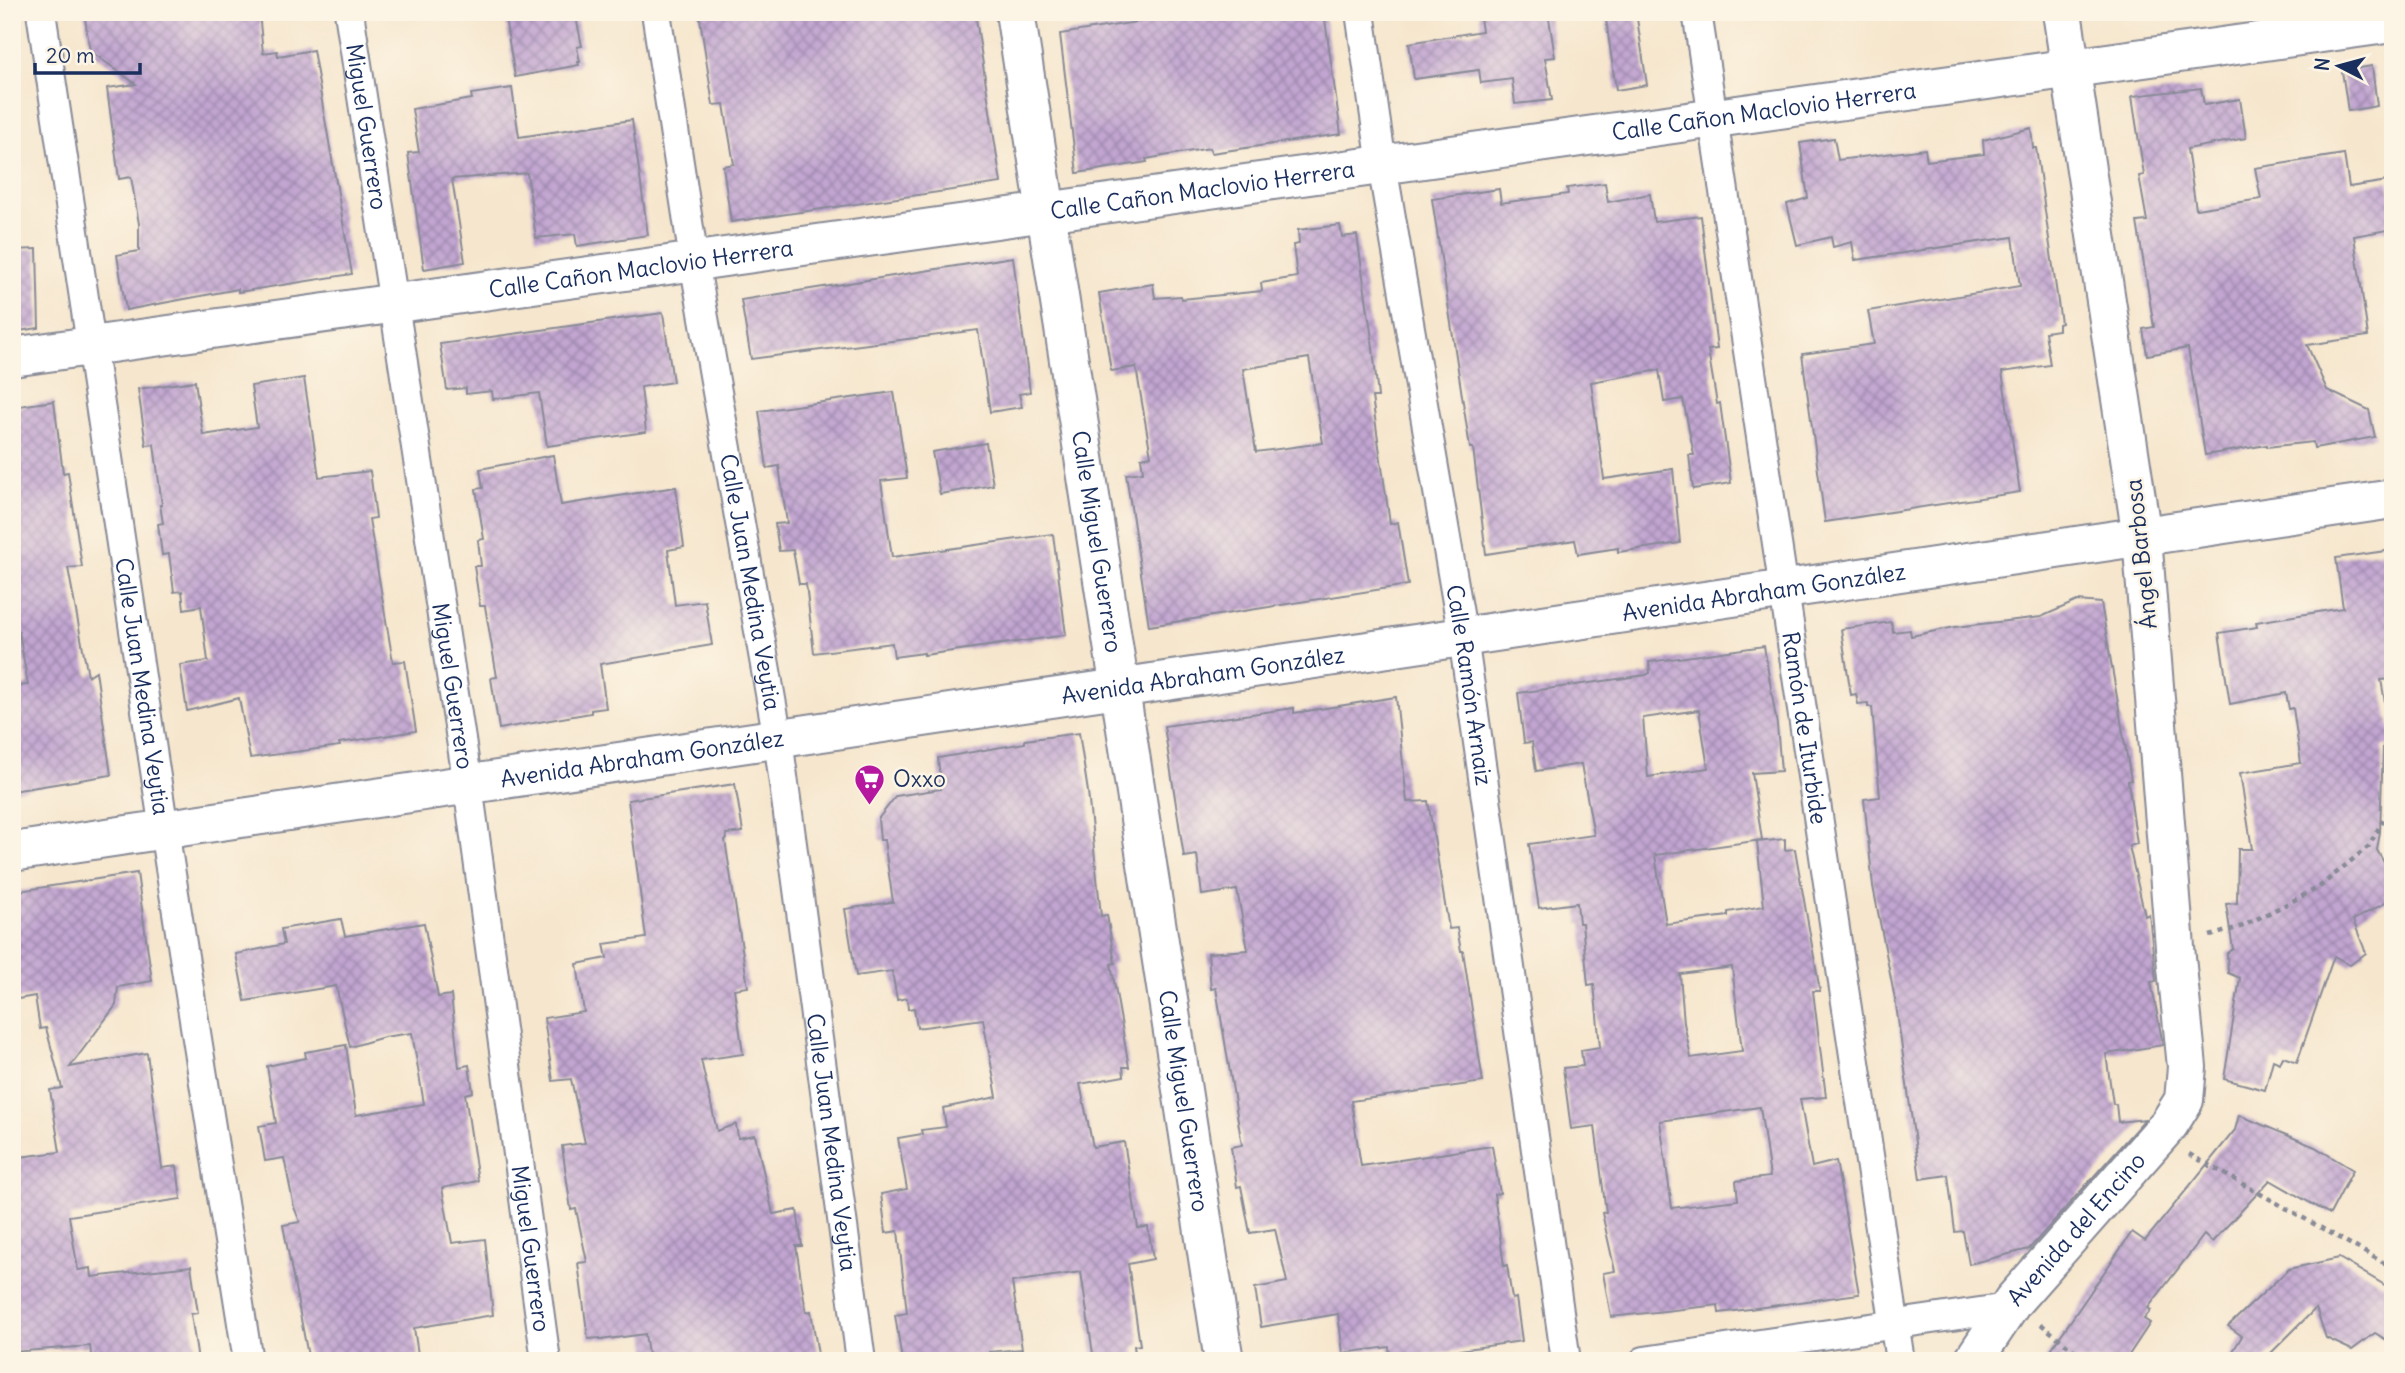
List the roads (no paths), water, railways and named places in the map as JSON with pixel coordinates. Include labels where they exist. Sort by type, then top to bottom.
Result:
[{"type":"street","name":"Calle Juan Medina Veytia","points":[[41,12],[164,830],[248,1361]]},
{"type":"street","name":"Miguel Guerrero","points":[[349,12],[468,785],[546,1361]]},
{"type":"street","name":"Calle Juan Medina Veytia","points":[[656,12],[694,261],[778,739],[861,1361]]},
{"type":"street","name":"Calle Miguel Guerrero","points":[[1015,12],[1122,688],[1224,1361]]},
{"type":"street","name":"Calle Ramón Arnaiz","points":[[1360,12],[1382,165],[1463,637],[1566,1361]]},
{"type":"street","name":"Ramón de Iturbide","points":[[1697,12],[1900,1361]]},
{"type":"street","name":"Ángel Barbosa","points":[[2062,12],[2142,537],[2187,1067],[2184,1100]]},
{"type":"street","name":"Calle Cañon Maclovio Herrera","points":[[12,357],[2393,23]]},
{"type":"street","name":"Avenida Abraham González","points":[[12,852],[2393,499]]},
{"type":"street","name":"Avenida del Encino","points":[[1973,1361],[2010,1304],[2158,1137],[2184,1100]]},
{"type":"street","points":[[1644,1361],[2010,1304]]},
{"type":"place","name":"Oxxo","points":[[870,806]]}]
